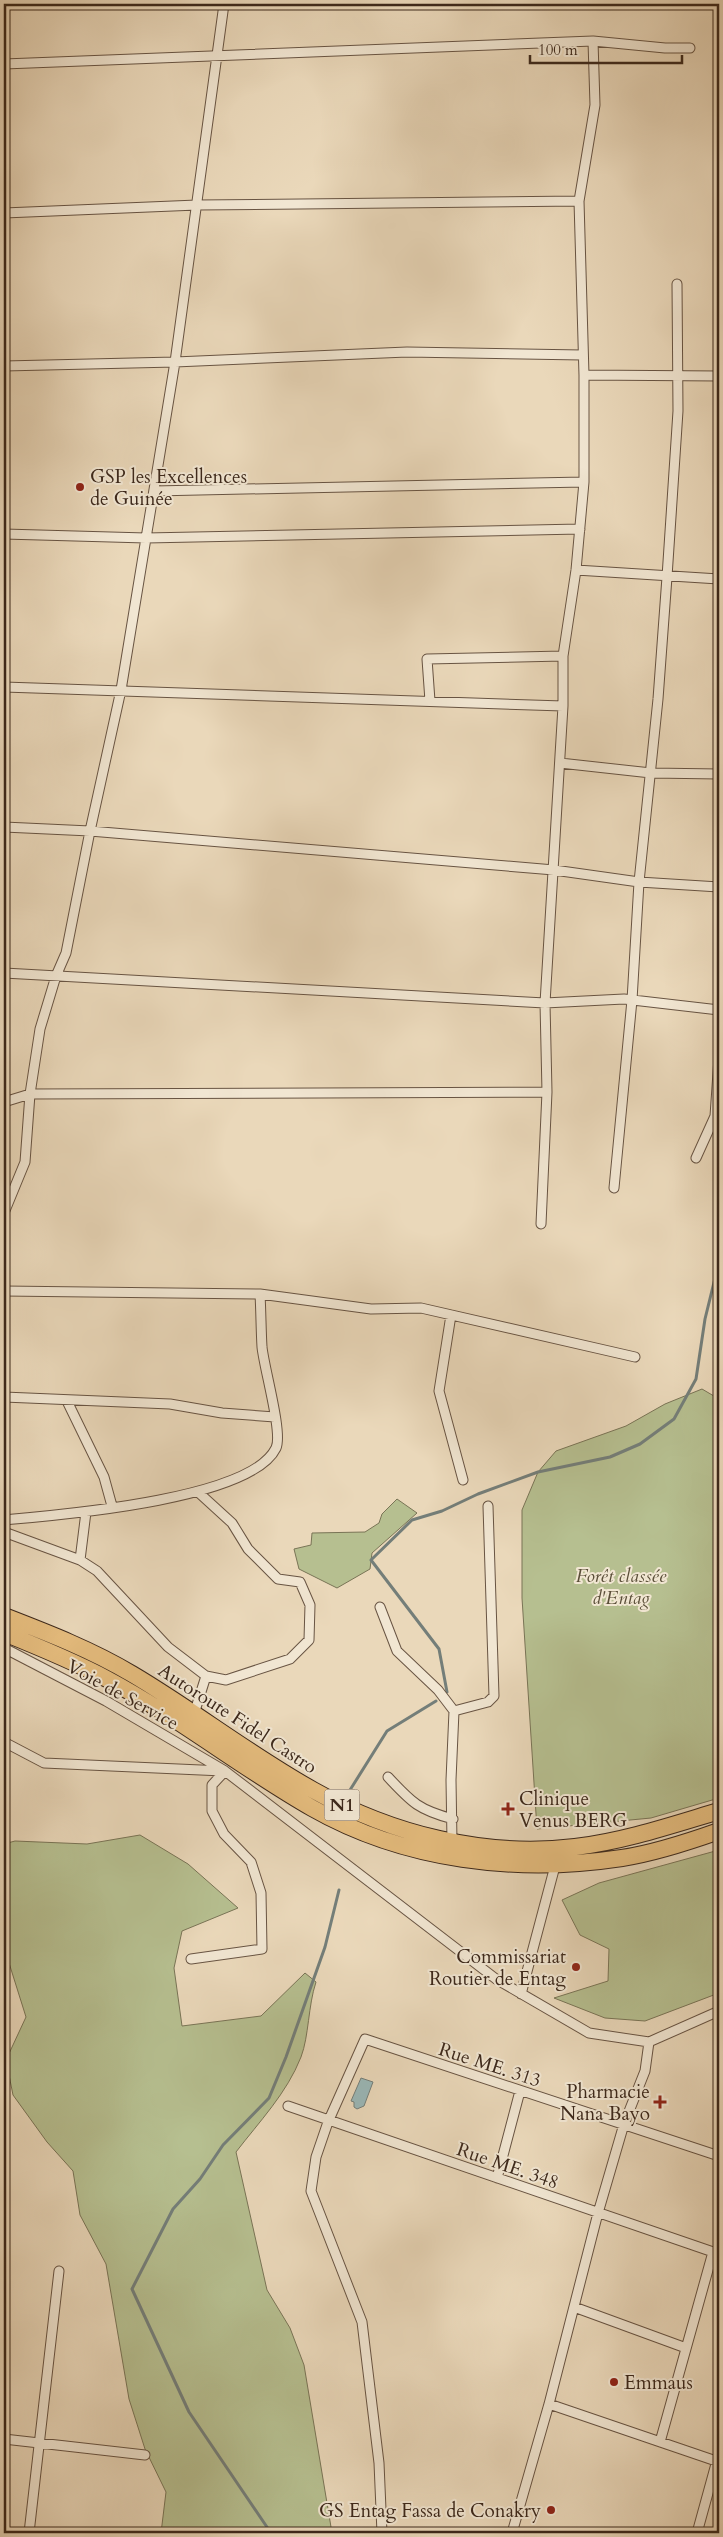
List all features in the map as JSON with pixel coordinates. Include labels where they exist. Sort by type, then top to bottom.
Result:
[{"type":"highway","name":"Autoroute Fidel Castro","points":[[4,1616],[54,1635],[131,1673],[312,1790],[366,1816],[418,1834],[452,1842],[511,1849],[574,1847],[650,1832],[719,1811]]},
{"type":"highway","name":"Autoroute Fidel Castro","points":[[4,1633],[58,1654],[108,1680],[230,1765],[312,1808],[384,1840],[434,1853],[498,1864],[555,1866],[624,1858],[685,1843],[719,1831]]},
{"type":"street","points":[[4,1213],[6,1202],[25,1162],[30,1094],[40,1029],[56,976],[66,953],[121,690],[175,362],[197,205],[215,54],[224,4]]},
{"type":"street","points":[[541,1224],[548,1092],[545,1003],[560,764],[563,656],[576,570],[584,482],[584,375],[579,201],[595,105],[593,41]]},
{"type":"street","points":[[4,64],[215,54],[593,41],[690,48]]},
{"type":"street","points":[[4,213],[197,205],[579,201]]},
{"type":"street","points":[[614,1188],[632,1000],[639,882],[651,772],[667,576],[678,411],[677,284]]},
{"type":"street","points":[[4,366],[175,362],[407,352],[582,355]]},
{"type":"street","points":[[584,375],[719,376]]},
{"type":"street","points":[[154,491],[584,482]]},
{"type":"street","points":[[4,534],[146,538],[580,529]]},
{"type":"street","points":[[576,570],[719,579]]},
{"type":"street","points":[[430,701],[427,659],[563,656]]},
{"type":"street","points":[[4,687],[563,706]]},
{"type":"street","points":[[560,764],[651,772],[719,774]]},
{"type":"street","points":[[4,827],[90,832],[554,870],[639,882],[719,887]]},
{"type":"street","points":[[4,973],[545,1003],[632,1000],[719,1010]]},
{"type":"street","points":[[696,1158],[715,1116],[719,1058]]},
{"type":"street","points":[[4,1102],[30,1094],[548,1092]]},
{"type":"street","points":[[4,1291],[260,1294],[371,1309],[421,1308],[635,1357]]},
{"type":"street","points":[[4,1520],[86,1512],[198,1492],[238,1477],[265,1463],[277,1447],[275,1417],[262,1349],[260,1294]]},
{"type":"street","points":[[451,1315],[439,1391],[463,1480]]},
{"type":"street","points":[[4,1397],[170,1404],[222,1413],[275,1417]]},
{"type":"street","points":[[67,1401],[104,1476],[112,1506]]},
{"type":"street","points":[[4,1532],[80,1560],[97,1571],[168,1647],[206,1676],[226,1680],[290,1659],[309,1640],[310,1605],[300,1582],[278,1579],[248,1549],[232,1523],[198,1492]]},
{"type":"street","points":[[454,1711],[488,1702],[494,1696],[488,1506]]},
{"type":"street","points":[[80,1560],[86,1512]]},
{"type":"street","points":[[380,1607],[397,1651],[438,1690],[454,1711],[451,1780],[452,1842]]},
{"type":"street","name":"Voie de Service","points":[[4,1648],[230,1765],[496,1979],[589,2033],[648,2042]]},
{"type":"street","points":[[194,1714],[206,1676]]},
{"type":"street","points":[[4,1742],[44,1762],[230,1765]]},
{"type":"street","points":[[191,1959],[262,1949],[261,1893],[251,1862],[224,1834],[212,1811],[212,1785],[230,1765]]},
{"type":"street","points":[[388,1778],[406,1797],[427,1812],[453,1819]]},
{"type":"street","points":[[521,1994],[555,1866]]},
{"type":"street","points":[[512,2533],[549,2404],[598,2213],[624,2124],[645,2071],[648,2042],[719,2011]]},
{"type":"street","name":"Rue ME. 313","points":[[328,2122],[365,2039],[719,2156]]},
{"type":"street","points":[[496,2178],[520,2091]]},
{"type":"street","name":"Rue ME. 348","points":[[288,2106],[328,2122],[716,2253]]},
{"type":"street","points":[[328,2122],[316,2157],[311,2191],[362,2322],[378,2464],[382,2533]]},
{"type":"street","points":[[660,2442],[686,2348],[716,2253]]},
{"type":"street","points":[[29,2533],[59,2271]]},
{"type":"street","points":[[574,2307],[686,2348]]},
{"type":"street","points":[[549,2404],[660,2442],[719,2459],[698,2533]]},
{"type":"street","points":[[4,2438],[145,2455]]},
{"type":"green space","name":"Forêt classée d'Entag","points":[[702,1389],[719,1399],[719,1798],[651,1818],[537,1829],[522,1598],[522,1510],[538,1472],[556,1451],[626,1426],[665,1404]]},
{"type":"green space","points":[[397,1499],[417,1513],[372,1553],[370,1569],[337,1588],[299,1569],[294,1549],[311,1545],[312,1533],[365,1532],[379,1523],[382,1514]]},
{"type":"green space","points":[[140,1835],[188,1864],[238,1908],[182,1931],[174,1968],[182,2026],[261,2016],[305,1973],[316,1982],[311,2001],[304,2049],[295,2070],[272,2107],[236,2152],[267,2290],[290,2328],[304,2365],[332,2533],[161,2533],[166,2492],[145,2449],[129,2399],[106,2264],[80,2215],[73,2171],[47,2142],[13,2095],[6,2060],[26,2017],[4,1947],[4,1844],[15,1841],[87,1844]]},
{"type":"green space","points":[[719,1850],[719,1993],[645,2021],[605,2018],[554,1998],[608,1981],[609,1949],[580,1935],[562,1900],[599,1883]]},
{"type":"water","points":[[361,2078],[373,2082],[364,2106],[357,2109],[354,2107],[354,2102],[351,2101]]},
{"type":"waterway","points":[[447,1692],[439,1649],[371,1560],[412,1520],[442,1511],[478,1494],[538,1472],[610,1457],[640,1444],[674,1419],[696,1379],[705,1319],[719,1262]]},
{"type":"waterway","points":[[350,1790],[387,1731],[436,1701]]},
{"type":"waterway","points":[[271,2533],[189,2412],[132,2289],[173,2209],[200,2179],[223,2145],[269,2098],[286,2057],[325,1947],[339,1890]]},
{"type":"place","name":"GSP les Excellences de Guinée","points":[[80,487]]},
{"type":"place","name":"Clinique Venus BERG","points":[[508,1809]]},
{"type":"place","name":"Commissariat Routier de Entag","points":[[576,1967]]},
{"type":"place","name":"Pharmacie Nana Bayo","points":[[660,2102]]},
{"type":"place","name":"Emmaus","points":[[614,2382]]},
{"type":"place","name":"GS Entag Fassa de Conakry","points":[[551,2510]]}]
